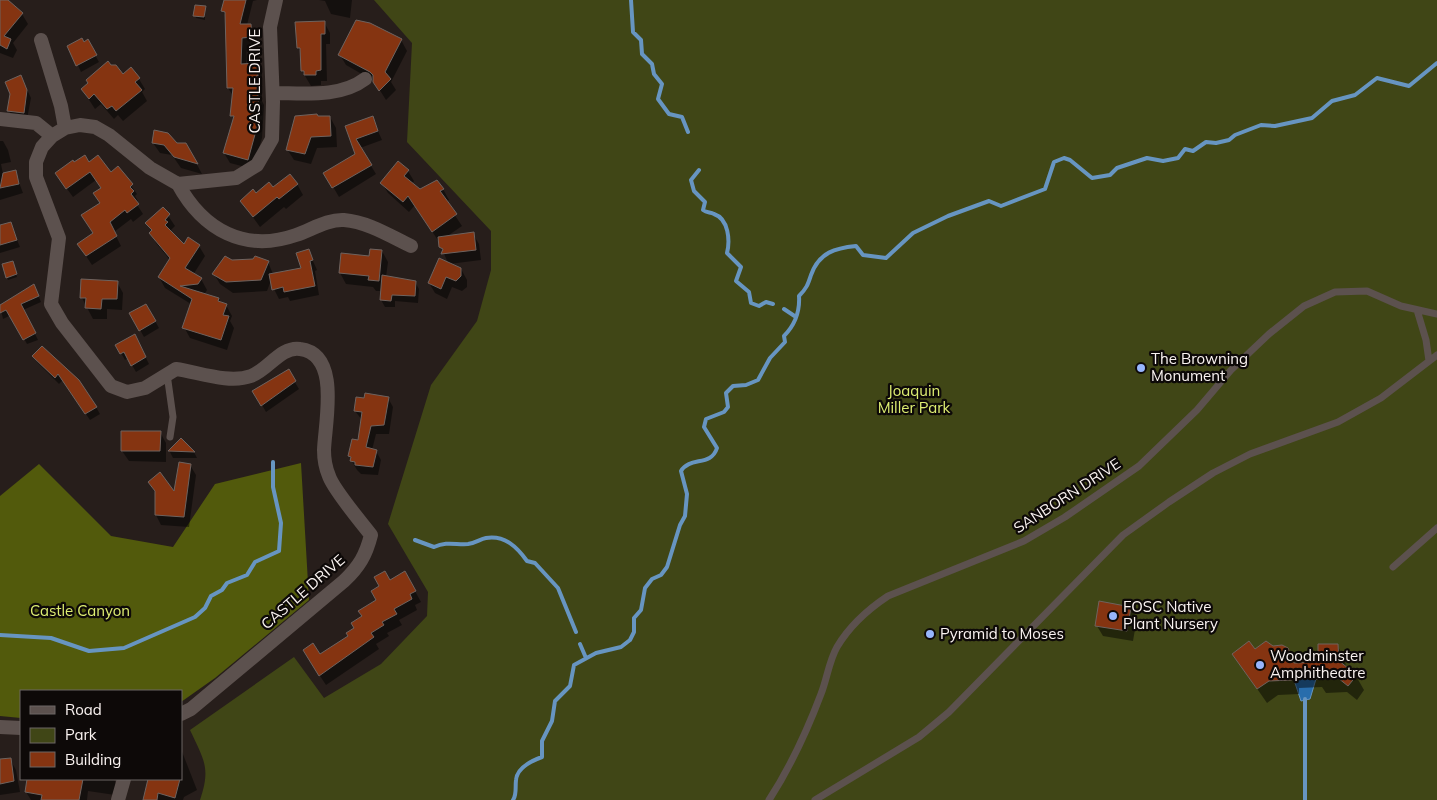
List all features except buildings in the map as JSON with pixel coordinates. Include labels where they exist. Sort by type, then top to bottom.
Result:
[{"type":"street","name":"CASTLE DRIVE","points":[[182,713],[198,703],[351,574],[366,553],[371,535],[329,478],[324,452],[328,390],[325,370],[316,355],[301,348],[293,349],[285,352],[266,369],[250,377],[233,378],[176,369],[145,388],[127,392],[111,386],[62,323],[51,304],[59,238],[36,177],[36,162],[42,147],[52,136],[65,128],[80,125],[95,127],[131,150],[150,168],[178,184],[236,178],[257,165],[272,139],[273,94],[270,27],[276,0]]},
{"type":"street","points":[[41,40],[61,106],[65,128]]},
{"type":"street","points":[[273,94],[335,92],[356,85],[365,79]]},
{"type":"street","points":[[0,119],[36,123],[52,136]]},
{"type":"street","points":[[178,184],[188,201],[202,218],[246,241],[270,242],[342,220],[365,224],[411,246]]},
{"type":"street","points":[[0,727],[20,728]]},
{"type":"street","points":[[118,800],[124,780]]},
{"type":"lane","name":"SANBORN DRIVE","points":[[769,800],[788,771],[804,736],[836,648],[848,630],[870,608],[888,596],[1024,542],[1065,517],[1132,471],[1170,438],[1250,352],[1304,306],[1335,292],[1367,291],[1401,306],[1437,314]]},
{"type":"lane","points":[[1417,310],[1426,340],[1429,361]]},
{"type":"lane","points":[[815,800],[919,737],[950,712],[1123,535],[1169,502],[1213,472],[1250,454],[1338,422],[1381,398],[1437,356]]},
{"type":"lane","points":[[167,374],[172,417],[170,437]]},
{"type":"lane","points":[[1393,567],[1437,528]]},
{"type":"green space","name":"Joaquin Miller Park","points":[[374,0],[1437,0],[1437,800],[200,800],[205,780],[204,764],[190,730],[294,657],[324,698],[381,664],[427,616],[428,592],[388,524],[431,385],[477,321],[491,270],[491,231],[407,142],[412,43]]},
{"type":"green space","name":"Castle Canyon","points":[[301,463],[309,600],[215,678],[182,701],[182,690],[20,690],[20,718],[0,716],[0,496],[39,464],[111,536],[173,547],[215,484]]},
{"type":"water","points":[[1316,673],[1310,699],[1301,701],[1292,674]]},
{"type":"waterway","points":[[631,0],[633,32],[641,40],[642,54],[652,64],[654,74],[662,84],[658,99],[669,114],[682,117],[688,132]]},
{"type":"waterway","points":[[513,800],[519,772],[529,763],[542,757],[542,741],[552,721],[555,701],[570,686],[574,665],[596,653],[621,647],[630,640],[634,632],[634,618],[641,610],[645,588],[652,579],[661,575],[667,567],[680,525],[685,516],[687,494],[681,471],[685,466],[710,458],[717,448],[704,427],[706,419],[724,412],[728,407],[726,393],[733,386],[746,385],[758,380],[770,358],[785,342],[784,336],[794,323],[798,313],[799,296],[807,286],[814,267],[823,256],[835,250],[856,246],[863,255],[886,258],[913,233],[948,216],[989,201],[1001,206],[1045,189],[1054,162],[1064,158],[1070,160],[1092,178],[1110,175],[1117,168],[1147,158],[1163,161],[1178,158],[1185,149],[1193,151],[1206,142],[1216,143],[1229,140],[1235,135],[1261,125],[1275,126],[1312,118],[1332,101],[1355,95],[1377,78],[1409,86],[1437,63]]},
{"type":"waterway","points":[[699,170],[691,180],[694,191],[705,202],[703,210],[719,217],[725,225],[728,237],[727,253],[741,267],[736,281],[749,292],[751,303],[759,306],[766,302],[773,304]]},
{"type":"waterway","points":[[784,309],[796,317]]},
{"type":"waterway","points":[[0,635],[51,638],[89,651],[124,648],[195,617],[205,608],[211,596],[222,590],[227,583],[247,575],[255,562],[279,551],[281,523],[273,487],[273,462]]},
{"type":"waterway","points":[[415,540],[434,547],[447,544],[468,544],[493,538],[505,540],[519,551],[527,561],[535,563],[558,588],[576,632]]},
{"type":"waterway","points":[[580,644],[586,658]]},
{"type":"waterway","points":[[1305,699],[1305,800]]},
{"type":"place","name":"The Browning Monument","points":[[1141,368]]},
{"type":"place","name":"FOSC Native Plant Nursery","points":[[1113,616]]},
{"type":"place","name":"Pyramid to Moses","points":[[930,634]]},
{"type":"place","name":"Woodminster Amphitheatre","points":[[1260,665]]}]
